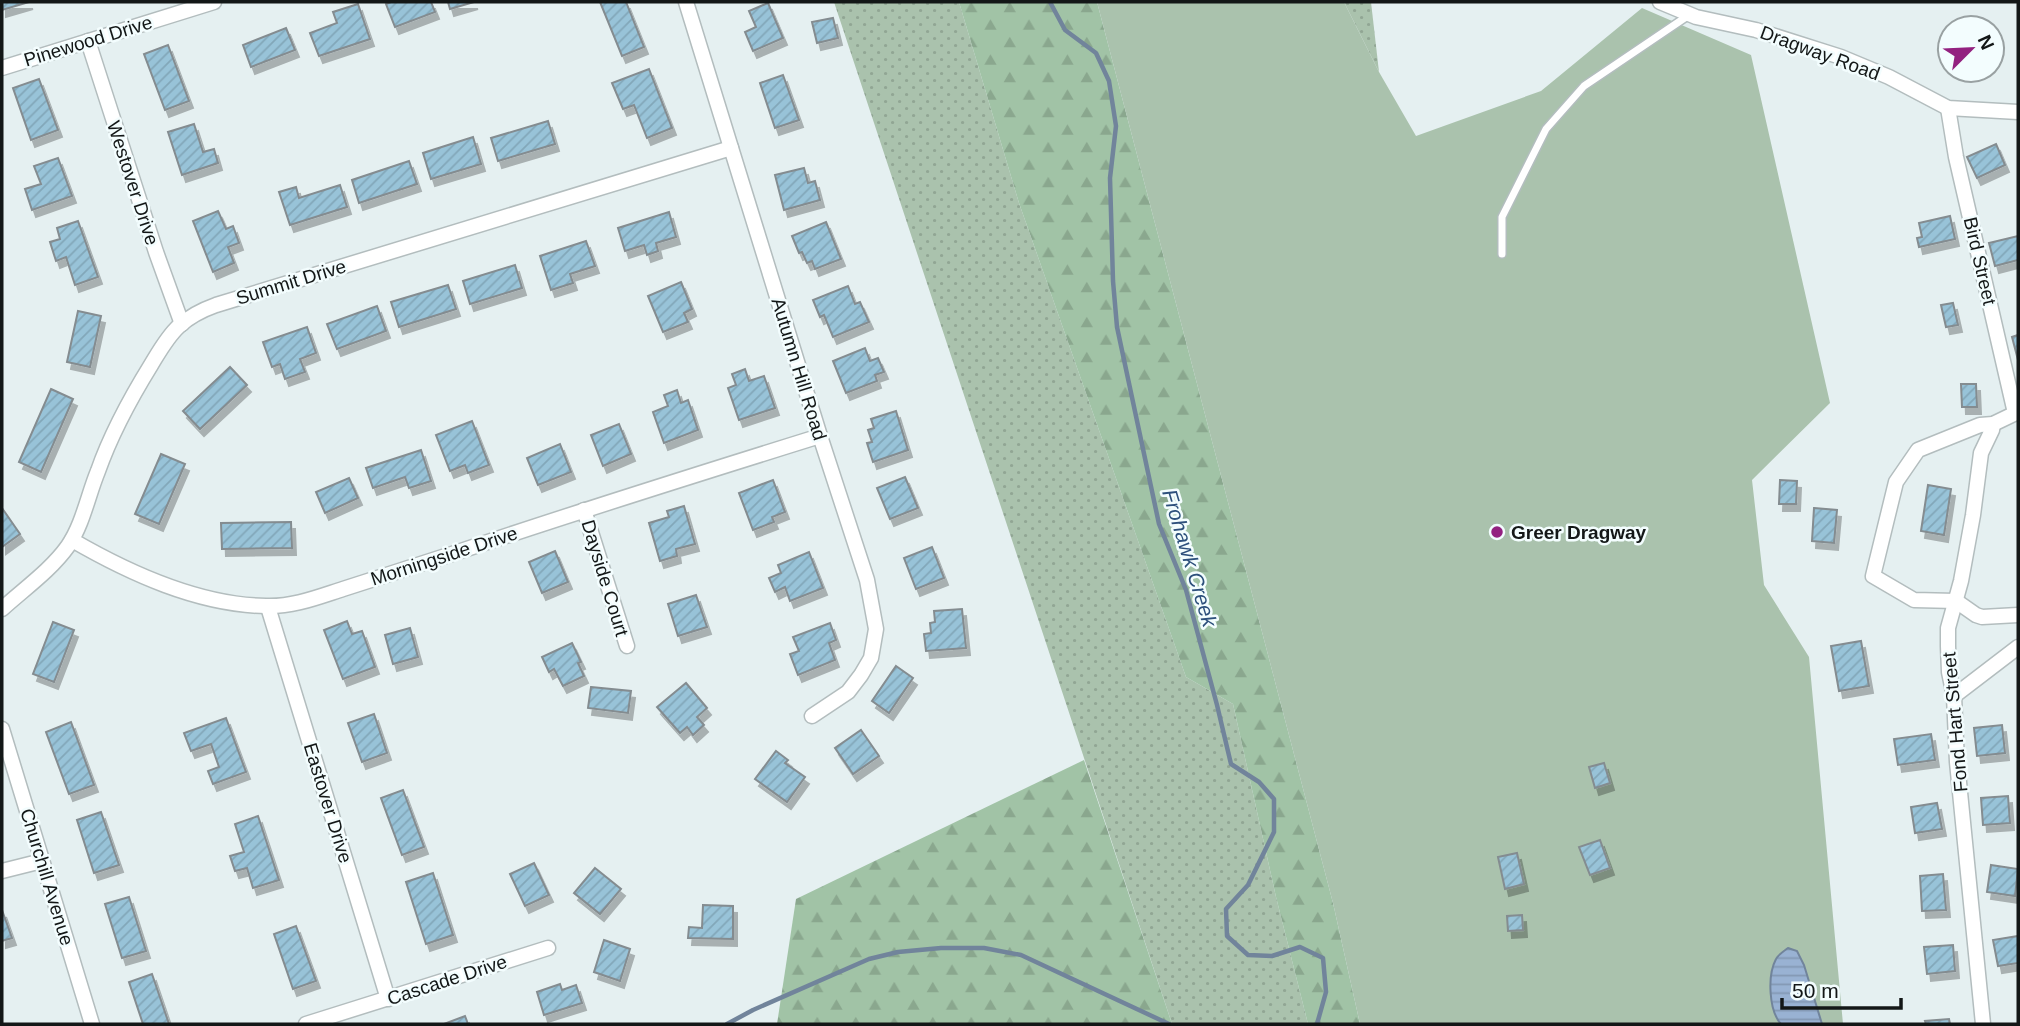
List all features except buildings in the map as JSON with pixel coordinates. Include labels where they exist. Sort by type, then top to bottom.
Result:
[{"type":"street","name":"Pinewood Drive","points":[[2,68],[214,2]]},
{"type":"street","name":"Autumn Hill Road","points":[[686,2],[867,580],[876,629],[871,657],[861,675],[848,692],[812,716]]},
{"type":"street","name":"Dragway Road","points":[[1660,2],[1689,15],[1756,30],[1842,57],[1889,77],[1948,108],[2018,112]]},
{"type":"street","name":"Westover Drive","points":[[88,41],[181,324]]},
{"type":"street","name":"Bird Street","points":[[1948,108],[1956,157],[2017,412]]},
{"type":"street","name":"Summit Drive","points":[[2,609],[58,558],[72,540],[98,469],[138,386],[166,341],[181,324],[198,313],[216,304],[731,148]]},
{"type":"street","points":[[2017,412],[1993,424],[1980,425],[1918,450],[1896,482],[1872,576],[1914,600],[1956,601],[1982,617],[2018,615]]},
{"type":"street","name":"Fond Hart Street","points":[[1983,1024],[1957,762],[1954,696],[1949,672],[1948,628],[1973,515],[1981,453],[1993,424]]},
{"type":"street","name":"Morningside Drive","points":[[72,540],[153,581],[196,595],[247,605],[287,605],[820,436]]},
{"type":"street","name":"Dayside Court","points":[[584,510],[627,646]]},
{"type":"street","name":"Eastover Drive","points":[[268,607],[388,999]]},
{"type":"street","points":[[1954,696],[2018,647]]},
{"type":"street","name":"Churchill Avenue","points":[[2,729],[92,1024]]},
{"type":"street","points":[[2,871],[42,860]]},
{"type":"street","name":"Cascade Drive","points":[[306,1024],[548,948]]},
{"type":"lane","points":[[1502,254],[1502,217],[1546,130],[1584,86],[1689,15]]},
{"type":"green space","points":[[834,2],[959,2],[1019,203],[1186,677],[1233,704],[1276,897],[1308,1024],[1172,1024]]},
{"type":"green space","points":[[959,2],[1097,2],[1333,903],[1360,1024],[1308,1024],[1276,897],[1233,704],[1186,677],[1019,203]]},
{"type":"green space","name":"Greer Dragway","points":[[1097,2],[1344,2],[1379,72],[1416,136],[1541,91],[1642,8],[1751,55],[1830,403],[1752,480],[1764,585],[1809,657],[1843,1024],[1360,1024],[1333,903]]},
{"type":"green space","points":[[1344,2],[1371,2],[1379,72]]},
{"type":"green space","points":[[1084,760],[1172,1024],[777,1024],[796,899]]},
{"type":"water","points":[[1788,948],[1797,951],[1804,965],[1822,1024],[1781,1024],[1777,1018],[1772,1002],[1771,974],[1777,958]]},
{"type":"waterway","name":"Frohawk Creek","points":[[1050,2],[1065,30],[1096,53],[1109,81],[1116,126],[1110,178],[1117,327],[1159,524],[1186,590],[1231,764],[1259,782],[1274,799],[1274,832],[1248,885],[1226,909],[1227,936],[1248,955],[1272,956],[1300,947],[1323,958],[1326,992],[1317,1024]]},
{"type":"waterway","points":[[727,1024],[869,959],[898,952],[941,948],[984,948],[1021,955],[1169,1024]]},
{"type":"place","name":"Greer Dragway","points":[[1497,532]]}]
